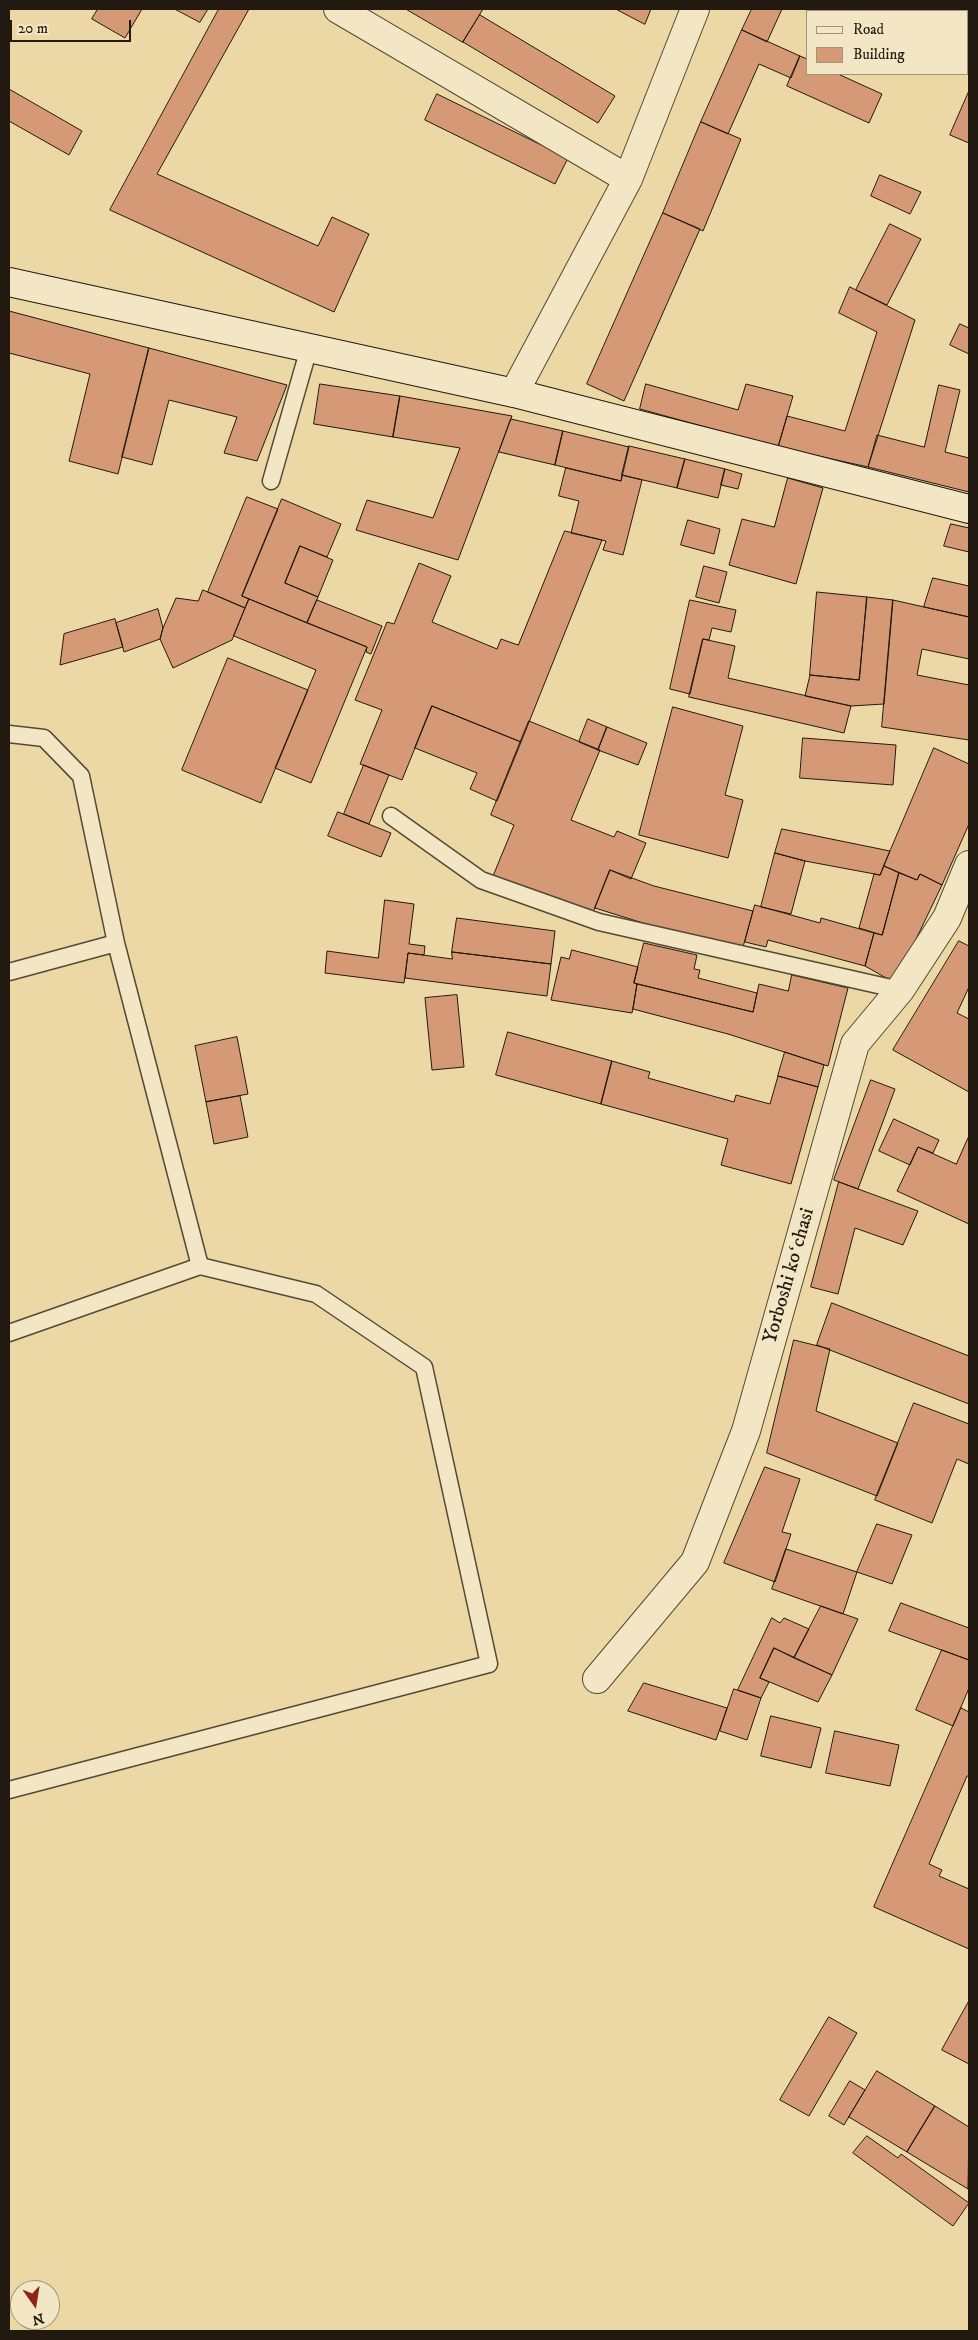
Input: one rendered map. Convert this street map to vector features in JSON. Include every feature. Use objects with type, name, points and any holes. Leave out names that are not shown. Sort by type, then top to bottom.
[{"type":"street","points":[[338,9],[628,179]]},
{"type":"street","points":[[514,393],[628,179],[695,9]]},
{"type":"street","points":[[9,282],[514,393],[969,510]]},
{"type":"street","name":"Yorboshi koʻchasi","points":[[597,1679],[695,1562],[746,1430],[855,1044],[900,990],[947,918],[969,865]]},
{"type":"lane","points":[[271,481],[309,348]]},
{"type":"lane","points":[[9,734],[44,738],[81,776],[116,943],[200,1266]]},
{"type":"lane","points":[[391,816],[481,880],[599,922],[900,990]]},
{"type":"lane","points":[[9,972],[116,943]]},
{"type":"lane","points":[[9,1333],[200,1266],[316,1294],[424,1367],[489,1664],[9,1790]]},
{"type":"building","points":[[98,9],[142,9],[125,38],[92,19]]},
{"type":"building","points":[[175,9],[208,9],[200,22]]},
{"type":"building","points":[[219,9],[249,9],[157,174],[318,246],[332,217],[369,234],[334,312],[110,210]]},
{"type":"building","points":[[406,9],[483,9],[463,42]]},
{"type":"building","points":[[616,9],[651,9],[645,24]]},
{"type":"building","points":[[752,9],[782,9],[767,42],[742,30]]},
{"type":"building","points":[[844,9],[901,10],[847,10]]},
{"type":"building","points":[[957,9],[960,10],[926,10]]},
{"type":"building","points":[[968,14],[969,14],[968,45]]},
{"type":"building","points":[[480,15],[615,96],[598,123],[463,42]]},
{"type":"building","points":[[742,30],[800,56],[791,78],[759,64],[728,134],[701,122]]},
{"type":"building","points":[[800,56],[806,59],[806,75],[840,75],[882,94],[869,123],[787,86]]},
{"type":"building","points":[[9,89],[82,131],[69,155],[9,121]]},
{"type":"building","points":[[969,91],[969,143],[950,135]]},
{"type":"building","points":[[437,94],[568,158],[555,184],[425,120]]},
{"type":"building","points":[[701,122],[741,139],[703,231],[663,213]]},
{"type":"building","points":[[880,175],[921,192],[910,214],[871,196]]},
{"type":"building","points":[[663,213],[700,229],[624,401],[587,384]]},
{"type":"building","points":[[890,224],[921,239],[887,305],[856,290]]},
{"type":"building","points":[[850,287],[915,320],[868,467],[778,447],[787,416],[845,431],[877,332],[839,313]]},
{"type":"building","points":[[9,311],[149,348],[118,474],[69,461],[90,374],[9,353]]},
{"type":"building","points":[[960,324],[969,328],[969,354],[950,345]]},
{"type":"building","points":[[149,348],[287,385],[257,461],[224,453],[237,417],[169,400],[152,465],[122,457]]},
{"type":"building","points":[[320,384],[400,396],[393,437],[314,424]]},
{"type":"building","points":[[646,384],[738,410],[746,384],[793,396],[778,447],[640,409]]},
{"type":"building","points":[[939,385],[960,390],[945,452],[969,458],[969,492],[868,467],[877,435],[924,447]]},
{"type":"building","points":[[400,396],[512,416],[458,560],[356,530],[367,500],[433,518],[460,448],[393,437]]},
{"type":"building","points":[[511,419],[563,431],[555,465],[499,452]]},
{"type":"building","points":[[563,431],[629,447],[621,481],[555,465]]},
{"type":"building","points":[[629,446],[685,459],[677,488],[622,475]]},
{"type":"building","points":[[685,459],[725,469],[718,498],[677,488]]},
{"type":"building","points":[[566,468],[621,481],[622,475],[642,480],[623,555],[603,550],[606,541],[571,533],[579,501],[559,496]]},
{"type":"building","points":[[725,469],[742,474],[738,489],[721,485]]},
{"type":"building","points":[[788,478],[823,488],[796,584],[729,565],[742,519],[774,527]]},
{"type":"building","points":[[247,497],[278,509],[242,596],[249,599],[245,608],[208,592]]},
{"type":"building","points":[[282,499],[341,524],[327,557],[300,546],[285,583],[318,597],[307,623],[242,596]]},
{"type":"building","points":[[688,520],[720,529],[714,554],[681,545]]},
{"type":"building","points":[[951,524],[969,528],[969,552],[944,546]]},
{"type":"building","points":[[565,531],[602,540],[521,742],[432,706],[402,780],[360,764],[382,710],[355,700],[387,622],[394,624],[419,563],[451,576],[432,622],[497,649],[501,639],[518,645]]},
{"type":"building","points":[[300,546],[333,560],[318,597],[285,583]]},
{"type":"building","points":[[704,566],[727,572],[719,603],[696,597]]},
{"type":"building","points":[[933,578],[969,586],[969,617],[924,607]]},
{"type":"building","points":[[203,590],[245,608],[232,640],[173,668],[160,639],[163,628],[176,598],[198,601]]},
{"type":"building","points":[[817,592],[867,597],[859,680],[810,675]]},
{"type":"building","points":[[867,597],[893,600],[884,704],[851,706],[805,696],[810,675],[859,680]]},
{"type":"building","points":[[249,599],[367,647],[311,783],[275,768],[316,670],[234,636]]},
{"type":"building","points":[[317,600],[382,626],[371,654],[366,652],[367,647],[307,623]]},
{"type":"building","points":[[690,600],[736,610],[731,632],[712,628],[709,640],[703,639],[690,694],[670,689]]},
{"type":"building","points":[[893,600],[969,617],[969,659],[922,649],[917,675],[969,685],[969,740],[882,727]]},
{"type":"building","points":[[158,609],[163,628],[160,639],[124,652],[116,623]]},
{"type":"building","points":[[115,619],[123,647],[60,665],[64,634]]},
{"type":"building","points":[[703,639],[735,646],[728,678],[851,706],[844,733],[689,697]]},
{"type":"building","points":[[228,658],[308,690],[261,803],[182,770]]},
{"type":"building","points":[[432,706],[521,742],[497,801],[470,789],[477,773],[415,748]]},
{"type":"building","points":[[673,707],[743,726],[725,795],[743,800],[728,858],[639,835]]},
{"type":"building","points":[[588,719],[607,727],[598,750],[579,742]]},
{"type":"building","points":[[529,721],[600,750],[571,820],[614,837],[617,831],[646,843],[631,879],[610,870],[592,915],[493,876],[514,825],[491,815]]},
{"type":"building","points":[[607,727],[647,743],[638,765],[598,750]]},
{"type":"building","points":[[803,738],[896,745],[893,785],[800,778]]},
{"type":"building","points":[[934,748],[969,764],[969,824],[942,885],[920,874],[917,880],[884,866]]},
{"type":"building","points":[[364,765],[389,775],[369,824],[344,814]]},
{"type":"building","points":[[338,812],[391,833],[381,857],[328,836]]},
{"type":"building","points":[[782,829],[890,851],[880,875],[805,861],[775,853]]},
{"type":"building","points":[[775,853],[805,861],[791,914],[761,907]]},
{"type":"building","points":[[884,866],[899,873],[882,935],[859,928],[874,874],[880,875]]},
{"type":"building","points":[[610,870],[654,886],[753,911],[743,947],[643,923],[595,908]]},
{"type":"building","points":[[899,873],[917,880],[920,874],[942,885],[895,983],[865,966],[874,933],[882,935]]},
{"type":"building","points":[[385,900],[414,904],[409,944],[425,946],[424,955],[408,953],[404,983],[325,973],[327,951],[378,958]]},
{"type":"building","points":[[755,905],[820,923],[821,918],[874,933],[865,966],[768,940],[766,947],[745,942]]},
{"type":"building","points":[[457,918],[555,931],[551,964],[452,952]]},
{"type":"building","points":[[959,941],[969,946],[969,987],[957,1013],[969,1019],[969,1092],[893,1050]]},
{"type":"building","points":[[644,943],[697,955],[694,969],[700,970],[698,978],[757,993],[753,1012],[634,983]]},
{"type":"building","points":[[572,950],[638,967],[634,983],[637,984],[632,1013],[551,1000],[561,957],[569,959]]},
{"type":"building","points":[[452,952],[551,964],[547,996],[405,978],[408,953],[452,959]]},
{"type":"building","points":[[792,975],[848,988],[828,1066],[728,1034],[633,1009],[637,984],[753,1012],[759,984],[788,991]]},
{"type":"building","points":[[457,995],[464,1067],[432,1070],[425,998]]},
{"type":"building","points":[[508,1032],[612,1061],[601,1104],[496,1075]]},
{"type":"building","points":[[237,1037],[248,1094],[206,1102],[195,1046]]},
{"type":"building","points":[[785,1052],[824,1065],[818,1087],[778,1076]]},
{"type":"building","points":[[612,1061],[650,1072],[648,1078],[734,1102],[736,1095],[770,1104],[778,1076],[818,1087],[791,1184],[721,1165],[728,1139],[601,1104]]},
{"type":"building","points":[[871,1080],[895,1089],[858,1189],[834,1180]]},
{"type":"building","points":[[240,1096],[248,1137],[214,1144],[206,1102]]},
{"type":"building","points":[[894,1119],[939,1140],[933,1153],[918,1147],[910,1165],[879,1151]]},
{"type":"building","points":[[969,1136],[969,1224],[897,1191],[918,1147],[956,1164]]},
{"type":"building","points":[[839,1182],[918,1211],[903,1245],[855,1228],[838,1294],[811,1287]]},
{"type":"building","points":[[832,1303],[969,1356],[969,1404],[817,1345]]},
{"type":"building","points":[[794,1340],[830,1349],[816,1411],[898,1443],[877,1496],[767,1453]]},
{"type":"building","points":[[914,1403],[969,1424],[969,1464],[957,1459],[932,1523],[875,1500]]},
{"type":"building","points":[[765,1467],[800,1479],[782,1532],[791,1534],[775,1582],[724,1563]]},
{"type":"building","points":[[877,1524],[912,1535],[892,1584],[857,1572]]},
{"type":"building","points":[[786,1549],[857,1572],[843,1614],[772,1589]]},
{"type":"building","points":[[901,1603],[969,1628],[969,1660],[889,1631]]},
{"type":"building","points":[[821,1606],[858,1619],[832,1675],[794,1658]]},
{"type":"building","points":[[772,1618],[780,1623],[784,1618],[809,1629],[794,1658],[774,1648],[760,1678],[769,1682],[761,1698],[738,1690]]},
{"type":"building","points":[[774,1648],[832,1675],[818,1702],[760,1678]]},
{"type":"building","points":[[942,1650],[969,1660],[969,1688],[953,1726],[916,1710]]},
{"type":"building","points":[[644,1683],[727,1708],[716,1740],[628,1711]]},
{"type":"building","points":[[734,1689],[761,1698],[747,1740],[720,1731]]},
{"type":"building","points":[[961,1708],[969,1712],[969,1776],[967,1776],[929,1864],[942,1870],[939,1876],[969,1889],[969,1949],[874,1907]]},
{"type":"building","points":[[771,1716],[821,1728],[811,1768],[761,1756]]},
{"type":"building","points":[[835,1731],[899,1745],[890,1786],[826,1773]]},
{"type":"building","points":[[969,2001],[969,2064],[942,2050]]},
{"type":"building","points":[[829,2017],[857,2033],[809,2116],[780,2100]]},
{"type":"building","points":[[877,2071],[935,2106],[907,2152],[849,2117]]},
{"type":"building","points":[[850,2081],[865,2090],[844,2125],[829,2116]]},
{"type":"building","points":[[935,2106],[969,2127],[968,2189],[907,2152]]},
{"type":"building","points":[[867,2136],[898,2158],[901,2154],[969,2203],[953,2226],[853,2153]]}]
